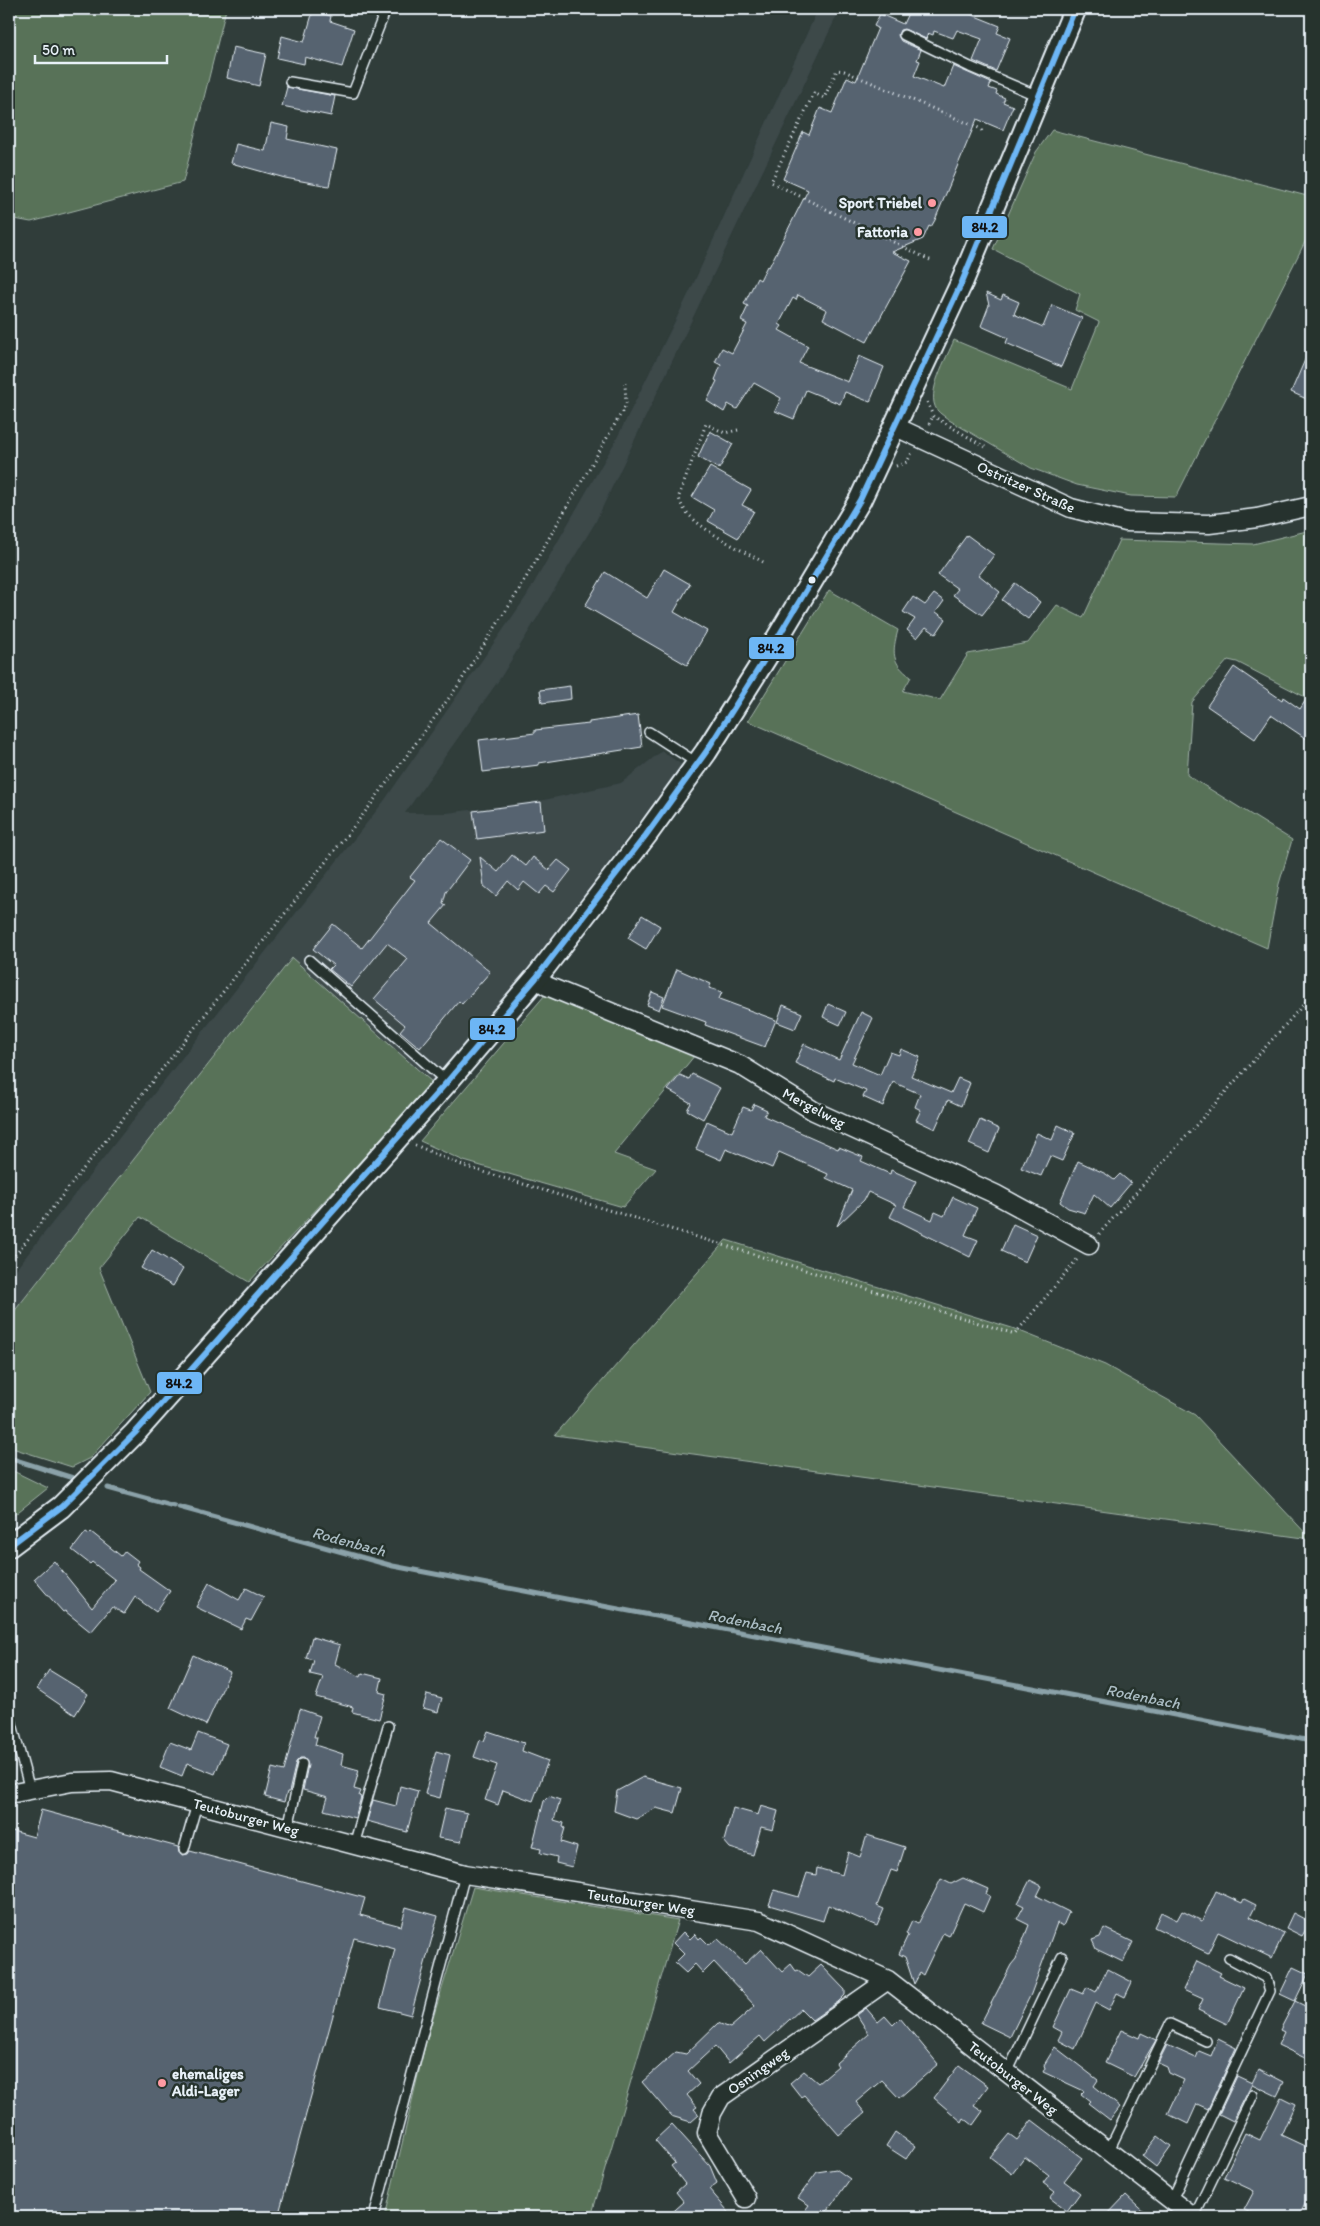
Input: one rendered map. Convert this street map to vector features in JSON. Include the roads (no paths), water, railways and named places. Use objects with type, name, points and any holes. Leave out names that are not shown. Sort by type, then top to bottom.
[{"type":"street","points":[[9,1546],[61,1507],[135,1433],[447,1082],[536,978],[646,836],[697,763],[771,649],[860,500],[896,427],[962,282],[1075,9]]},
{"type":"street","name":"Ostritzer Straße","points":[[896,427],[1071,508],[1126,522],[1209,524],[1258,518],[1311,506]]},
{"type":"street","name":"Mergelweg","points":[[536,978],[547,986],[740,1065],[814,1111],[995,1194],[1089,1245]]},
{"type":"street","name":"Teutoburger Weg","points":[[9,1794],[72,1782],[111,1781],[465,1874],[759,1921],[888,1980],[1194,2217]]},
{"type":"street","name":"Osningweg","points":[[746,2198],[707,2133],[712,2113],[721,2097],[888,1980]]},
{"type":"lane","points":[[290,82],[353,93],[386,9]]},
{"type":"lane","points":[[904,34],[970,67],[1038,96]]},
{"type":"lane","points":[[649,732],[697,763]]},
{"type":"lane","points":[[309,960],[447,1082]]},
{"type":"lane","points":[[9,1713],[30,1790]]},
{"type":"lane","points":[[354,1845],[388,1726]]},
{"type":"lane","points":[[288,1828],[302,1764]]},
{"type":"lane","points":[[184,1849],[197,1804]]},
{"type":"lane","points":[[374,2217],[465,1874]]},
{"type":"lane","points":[[1007,2073],[1062,1957]]},
{"type":"lane","points":[[1170,2199],[1176,2191],[1270,1992],[1266,1978],[1229,1958]]},
{"type":"lane","points":[[1107,2150],[1112,2144],[1170,2024],[1206,2041]]},
{"type":"lane","points":[[1194,2217],[1253,2095]]},
{"type":"waterway","name":"Rodenbach","points":[[9,1458],[73,1478]]},
{"type":"waterway","name":"Rodenbach","points":[[108,1488],[174,1506]]},
{"type":"waterway","name":"Rodenbach","points":[[179,1507],[393,1566],[1311,1741]]},
{"type":"place","name":"Sport Triebel","points":[[932,203]]},
{"type":"place","name":"Fattoria","points":[[918,232]]},
{"type":"place","name":"ehemaliges Aldi-Lager","points":[[162,2083]]}]
